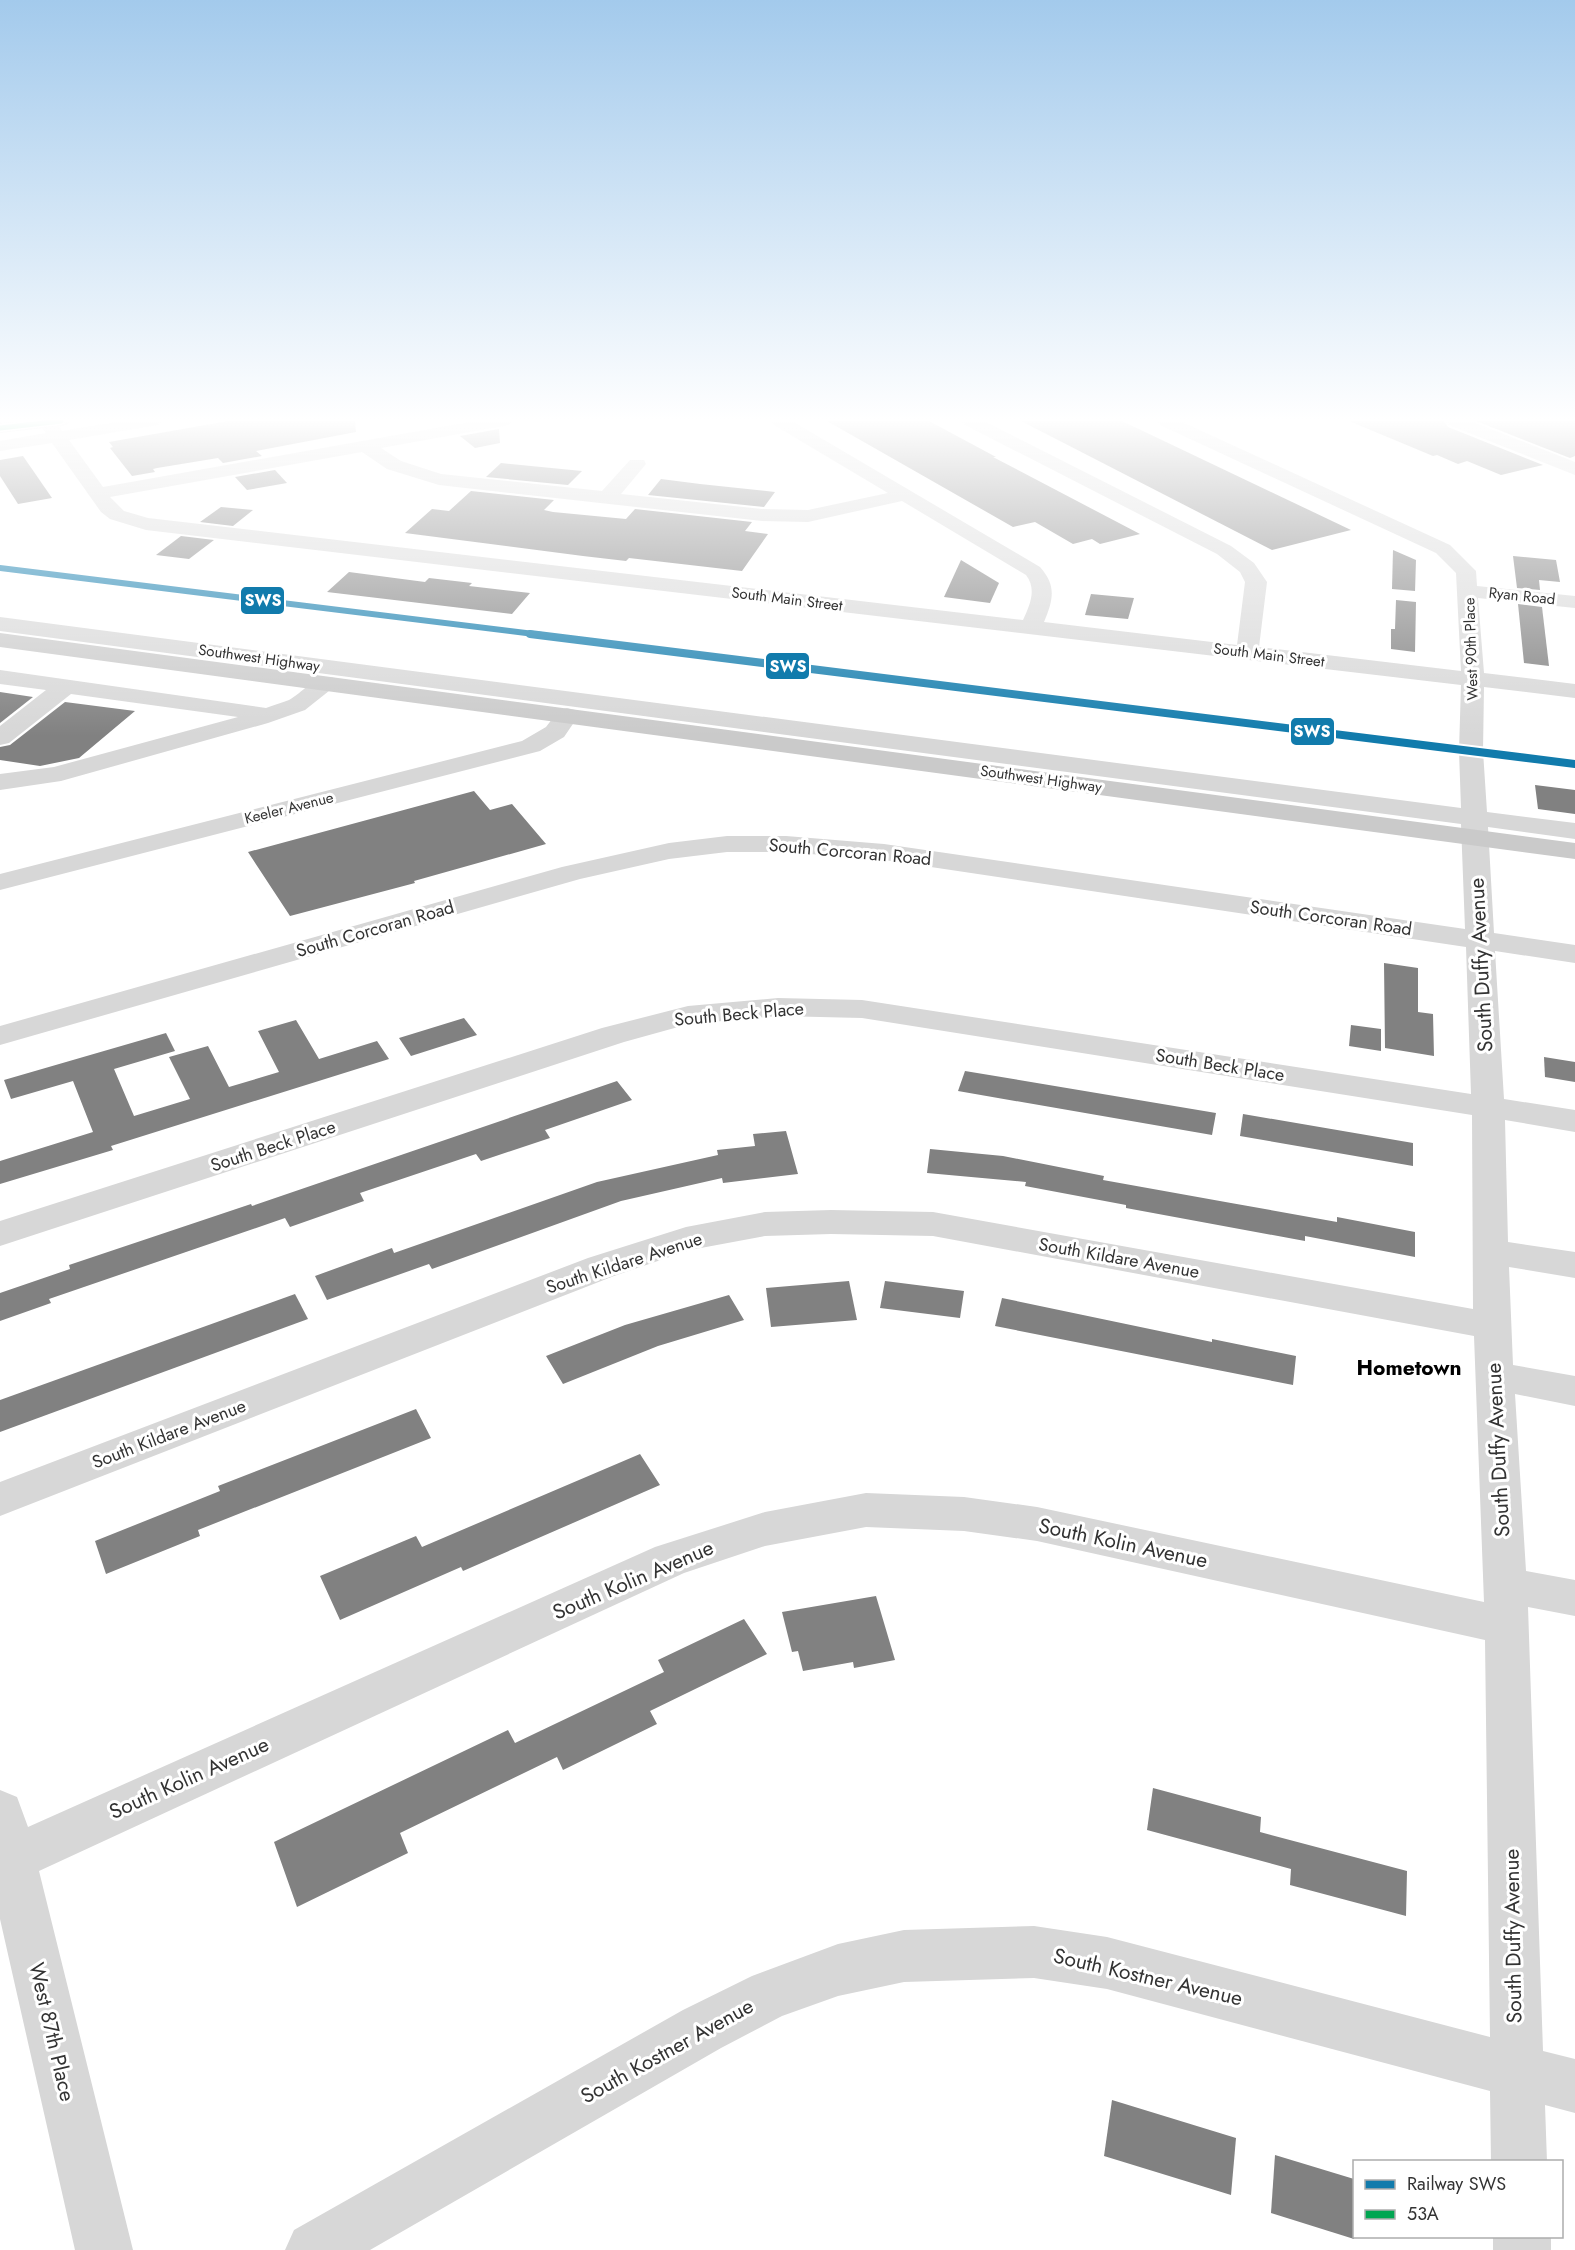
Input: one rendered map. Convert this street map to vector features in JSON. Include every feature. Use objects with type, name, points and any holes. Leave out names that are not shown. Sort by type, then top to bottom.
[{"type":"main road","name":"Southwest Highway","points":[[0,640],[327,683],[513,699],[567,715],[1475,828],[1575,851]]},
{"type":"street","name":"South Main Street","points":[[163,526],[1575,691]]},
{"type":"street","points":[[956,526],[1039,576],[1045,591],[1031,628]]},
{"type":"street","points":[[1177,526],[1224,550],[1253,573],[1256,582],[1247,653]]},
{"type":"street","name":"West 90th Place","points":[[1393,526],[1443,549],[1466,571],[1473,680],[1472,740]]},
{"type":"street","name":"Ryan Road","points":[[1469,591],[1575,602]]},
{"type":"street","name":"Southwest Highway","points":[[0,624],[513,699],[1475,828],[1575,831]]},
{"type":"street","points":[[0,677],[271,714]]},
{"type":"street","points":[[0,782],[27,781],[73,771],[96,762],[271,714],[297,705],[327,683]]},
{"type":"street","points":[[0,738],[66,686]]},
{"type":"street","name":"Keeler Avenue","points":[[0,882],[531,746],[555,732],[567,715]]},
{"type":"street","name":"South Duffy Avenue","points":[[1472,740],[1488,1107],[1492,1326],[1506,1605],[1519,2160]]},
{"type":"street","name":"South Corcoran Road","points":[[0,1036],[572,873],[653,854],[726,844],[801,844],[884,852],[1575,954]]},
{"type":"street","name":"South Beck Place","points":[[0,1234],[614,1035],[688,1015],[778,1007],[862,1009],[1575,1121]]},
{"type":"street","name":"South Kildare Avenue","points":[[0,1499],[601,1267],[686,1239],[765,1224],[831,1222],[933,1224],[1492,1326]]},
{"type":"street","points":[[1490,1252],[1575,1265]]},
{"type":"street","points":[[1494,1376],[1575,1391]]},
{"type":"street","name":"South Kolin Avenue","points":[[5,1836],[670,1560],[765,1529],[866,1510],[964,1514],[1037,1524],[1506,1605],[1575,1598]]},
{"type":"street","name":"West 87th Place","points":[[5,1836],[104,2250]]},
{"type":"street","name":"South Kostner Avenue","points":[[314,2250],[702,2029],[770,1994],[838,1970],[904,1956],[1034,1952],[1107,1963],[1575,2086]]},
{"type":"building","points":[[413,526],[749,526],[745,531],[768,534],[742,571],[629,558],[626,561],[405,533]]},
{"type":"building","points":[[1042,526],[1125,526],[1140,534],[1100,544],[1092,539],[1073,544]]},
{"type":"building","points":[[1225,526],[1343,526],[1351,530],[1272,550]]},
{"type":"building","points":[[181,536],[214,540],[189,559],[156,555]]},
{"type":"building","points":[[1393,550],[1416,560],[1415,591],[1392,589]]},
{"type":"building","points":[[1513,556],[1556,560],[1560,582],[1539,580],[1540,590],[1517,588]]},
{"type":"building","points":[[961,560],[999,583],[990,603],[944,597]]},
{"type":"building","points":[[349,572],[425,582],[429,578],[472,583],[469,586],[530,593],[512,614],[327,592]]},
{"type":"building","points":[[1091,594],[1134,598],[1128,619],[1085,615]]},
{"type":"building","points":[[1396,600],[1416,602],[1415,652],[1391,649],[1391,629],[1395,629]]},
{"type":"building","points":[[1518,604],[1542,607],[1549,666],[1524,663]]},
{"type":"building","points":[[0,692],[33,697],[0,723]]},
{"type":"building","points":[[65,702],[135,711],[79,758],[40,766],[0,760],[0,747],[10,745]]},
{"type":"building","points":[[1535,785],[1575,790],[1575,814],[1538,809]]},
{"type":"building","points":[[474,791],[490,810],[512,804],[546,844],[414,881],[415,883],[290,916],[248,852]]},
{"type":"building","points":[[1384,963],[1418,968],[1418,1012],[1433,1014],[1434,1056],[1385,1048]]},
{"type":"building","points":[[464,1018],[477,1035],[411,1056],[399,1038]]},
{"type":"building","points":[[296,1020],[319,1059],[377,1041],[389,1059],[111,1146],[113,1150],[0,1184],[0,1161],[93,1132],[73,1081],[11,1099],[4,1080],[166,1033],[175,1051],[114,1069],[134,1116],[190,1099],[169,1057],[208,1046],[229,1087],[279,1072],[258,1031]]},
{"type":"building","points":[[1351,1025],[1381,1029],[1381,1051],[1349,1046]]},
{"type":"building","points":[[1544,1057],[1575,1062],[1575,1082],[1545,1077]]},
{"type":"building","points":[[965,1071],[1216,1113],[1212,1135],[958,1091]]},
{"type":"building","points":[[617,1081],[632,1100],[545,1130],[550,1138],[481,1161],[476,1154],[360,1193],[364,1201],[290,1227],[285,1218],[49,1299],[51,1303],[0,1321],[0,1293],[70,1269],[69,1265],[251,1204],[252,1206]]},
{"type":"building","points":[[1243,1114],[1413,1143],[1413,1166],[1240,1136]]},
{"type":"building","points":[[786,1131],[798,1174],[723,1183],[722,1178],[621,1201],[432,1269],[429,1264],[327,1300],[315,1276],[392,1248],[394,1253],[597,1182],[718,1155],[717,1150],[755,1146],[753,1134]]},
{"type":"building","points":[[930,1149],[1003,1156],[1104,1176],[1103,1180],[1337,1222],[1337,1217],[1415,1232],[1415,1257],[1305,1236],[1305,1241],[1126,1208],[1126,1205],[1025,1186],[1026,1182],[927,1173]]},
{"type":"building","points":[[849,1281],[857,1320],[771,1327],[766,1288]]},
{"type":"building","points":[[885,1281],[964,1291],[960,1318],[880,1308]]},
{"type":"building","points":[[295,1294],[308,1319],[0,1432],[0,1400]]},
{"type":"building","points":[[729,1295],[744,1320],[658,1346],[563,1384],[546,1356],[625,1325]]},
{"type":"building","points":[[1002,1298],[1212,1342],[1212,1339],[1296,1356],[1293,1385],[995,1326]]},
{"type":"building","points":[[416,1409],[431,1438],[198,1530],[200,1536],[106,1574],[95,1541],[220,1491],[218,1486]]},
{"type":"building","points":[[640,1454],[660,1485],[463,1571],[461,1567],[340,1620],[320,1576],[416,1536],[422,1547]]},
{"type":"building","points":[[876,1596],[895,1660],[854,1668],[853,1662],[803,1671],[798,1651],[792,1652],[782,1612]]},
{"type":"building","points":[[744,1619],[767,1654],[650,1711],[657,1724],[563,1770],[557,1757],[400,1833],[408,1853],[297,1907],[274,1842],[508,1730],[515,1743],[664,1672],[658,1660]]},
{"type":"building","points":[[1153,1788],[1261,1817],[1260,1832],[1407,1871],[1406,1916],[1290,1885],[1291,1869],[1147,1830]]},
{"type":"building","points":[[1112,2100],[1236,2138],[1231,2195],[1104,2156]]},
{"type":"building","points":[[1275,2155],[1353,2179],[1354,2239],[1271,2213]]},
{"type":"rail line","name":"SWS","points":[[0,568],[1575,764]]},
{"type":"district","name":"Hometown","points":[[1409,1368]]}]
